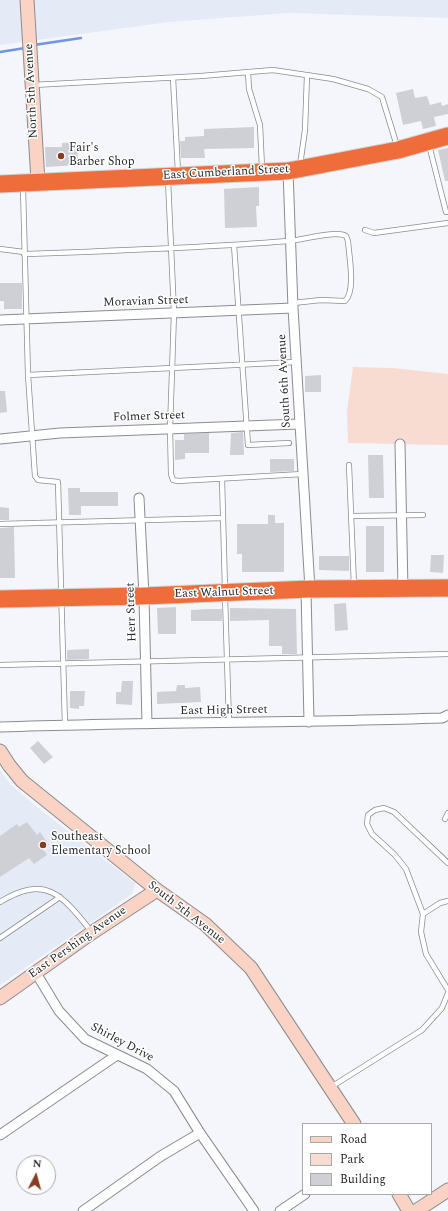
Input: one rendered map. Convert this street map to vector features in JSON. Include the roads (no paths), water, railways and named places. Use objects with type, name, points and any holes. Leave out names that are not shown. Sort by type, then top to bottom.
[{"type":"highway","name":"East Cumberland Street","points":[[0,184],[294,170],[398,150],[448,136]]},
{"type":"highway","points":[[0,190],[34,186],[38,181]]},
{"type":"highway","name":"East Walnut Street","points":[[0,599],[144,596],[308,590],[448,588]]},
{"type":"main road","name":"North 5th Avenue","points":[[27,0],[38,181]]},
{"type":"main road","name":"South 5th Avenue","points":[[0,751],[22,781],[157,890],[205,924],[251,968],[353,1123]]},
{"type":"main road","name":"East Pershing Avenue","points":[[0,998],[92,932],[157,890]]},
{"type":"main road","points":[[416,1211],[448,1190]]},
{"type":"main road","points":[[399,1195],[409,1211]]},
{"type":"street","name":"South 6th Avenue","points":[[294,170],[291,241],[308,590],[309,722]]},
{"type":"street","name":"Moravian Street","points":[[0,320],[239,311],[293,306]]},
{"type":"street","name":"Folmer Street","points":[[0,438],[299,424]]},
{"type":"street","points":[[400,444],[403,589]]},
{"type":"street","name":"Herr Street","points":[[139,498],[144,596],[147,724]]},
{"type":"street","name":"East High Street","points":[[0,727],[309,722],[442,718],[448,715]]},
{"type":"street","name":"Shirley Drive","points":[[36,973],[59,1011],[85,1039],[117,1056],[147,1069],[174,1091],[254,1211]]},
{"type":"street","points":[[0,1135],[117,1056]]},
{"type":"street","points":[[83,1211],[161,1156],[200,1132]]},
{"type":"street","points":[[280,1211],[304,1195]]},
{"type":"lane","points":[[32,85],[173,78],[273,70],[333,79],[368,89],[382,97],[398,150]]},
{"type":"lane","points":[[248,72],[249,89],[260,125],[262,172]]},
{"type":"lane","points":[[294,170],[305,130],[307,75]]},
{"type":"lane","points":[[173,78],[171,248],[174,313],[171,370],[171,474],[173,480],[178,481],[303,474]]},
{"type":"lane","points":[[428,142],[446,212],[448,212]]},
{"type":"lane","points":[[23,188],[26,320],[31,436],[36,476],[38,480],[58,482],[62,598],[62,663],[65,725]]},
{"type":"lane","points":[[365,230],[374,233],[448,223]]},
{"type":"lane","points":[[0,249],[24,253],[171,248],[291,241],[337,234],[346,236],[348,241],[351,286],[350,295],[345,301],[321,300],[293,306]]},
{"type":"lane","points":[[234,245],[241,365],[248,445],[289,443]]},
{"type":"lane","points":[[28,375],[171,370],[296,362]]},
{"type":"lane","points":[[350,464],[354,589]]},
{"type":"lane","points":[[222,479],[229,723]]},
{"type":"lane","points":[[352,516],[423,515]]},
{"type":"lane","points":[[0,524],[223,518]]},
{"type":"lane","points":[[0,665],[448,654]]},
{"type":"lane","points":[[448,863],[394,812],[384,808],[375,810],[368,816],[367,824],[372,834],[395,855],[406,869],[423,914],[422,932],[426,954],[448,990]]},
{"type":"lane","points":[[445,819],[448,813]]},
{"type":"lane","points":[[0,902],[18,892],[34,888],[51,892],[67,901],[92,932]]},
{"type":"lane","points":[[0,938],[60,897]]},
{"type":"lane","points":[[423,914],[440,903],[448,901]]},
{"type":"lane","points":[[331,1087],[422,1030],[442,1008],[448,993]]},
{"type":"waterway","points":[[34,45],[81,38]]},
{"type":"waterway","points":[[0,52],[25,48]]},
{"type":"place","name":"Fair's Barber Shop","points":[[61,156]]},
{"type":"place","name":"Southeast Elementary School","points":[[43,845]]}]
